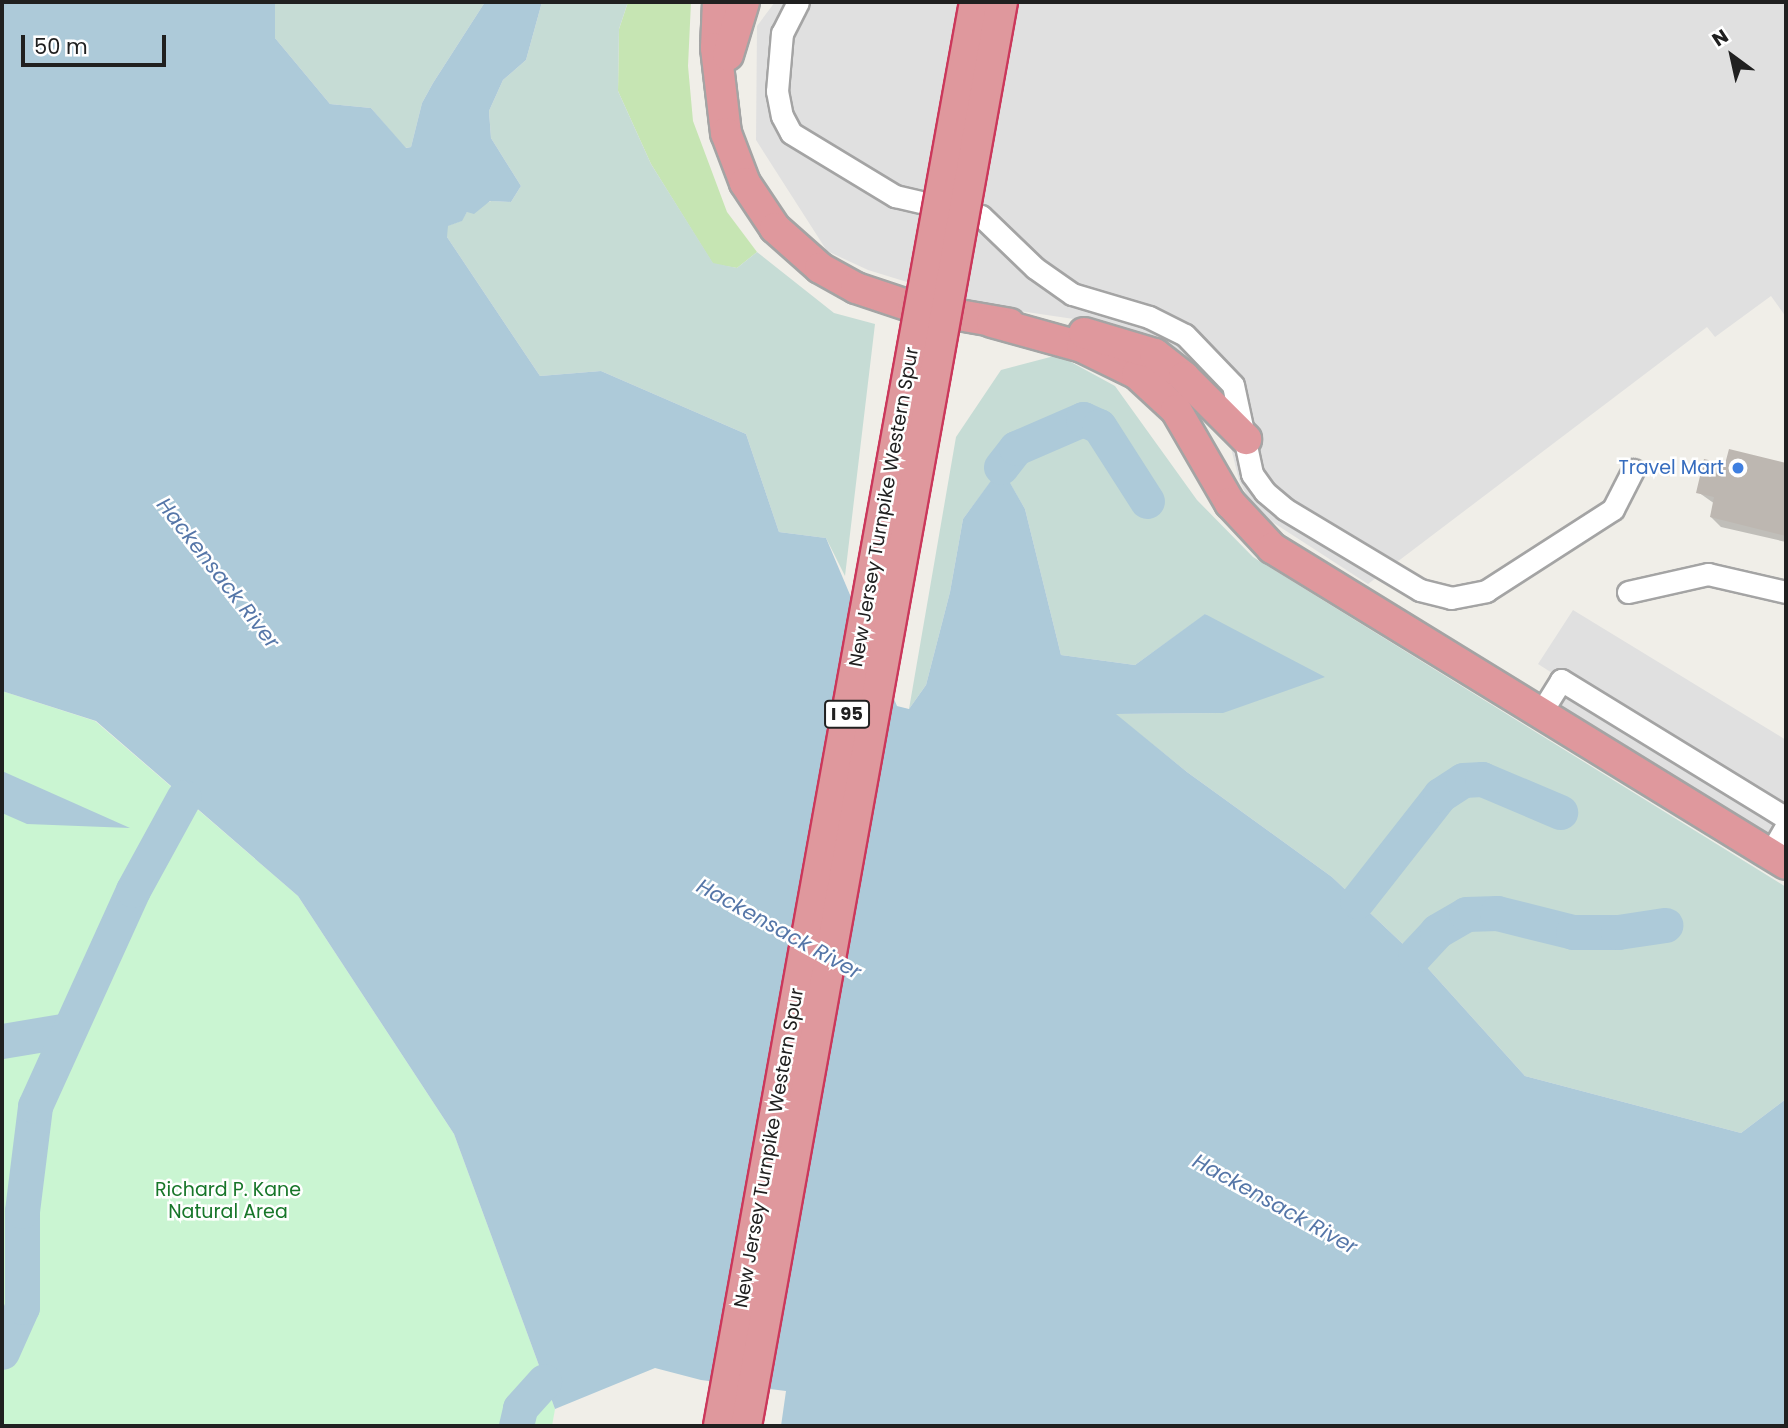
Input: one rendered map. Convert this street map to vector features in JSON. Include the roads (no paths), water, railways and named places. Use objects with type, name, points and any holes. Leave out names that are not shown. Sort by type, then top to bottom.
[{"type":"highway","points":[[719,2],[716,48],[726,133],[746,183],[775,228],[803,256],[839,280],[875,296],[992,322],[1082,347],[1137,374],[1176,410],[1230,503],[1272,548],[1778,859]]},
{"type":"highway","points":[[722,94],[732,38],[744,2]]},
{"type":"highway","name":"New Jersey Turnpike Western Spur","points":[[719,1426],[975,2]]},
{"type":"highway","name":"New Jersey Turnpike Western Spur","points":[[746,1426],[1002,2]]},
{"type":"highway","points":[[992,322],[1100,336],[1143,349],[1184,377],[1246,439]]},
{"type":"lane","points":[[798,2],[782,33],[777,92],[782,116],[791,133],[895,196],[981,216],[1035,268],[1072,294],[1149,317],[1185,335],[1233,386],[1252,474],[1285,509],[1420,590],[1451,598],[1486,591],[1607,514],[1624,494],[1633,470]]},
{"type":"lane","points":[[1628,592],[1708,574],[1786,592]]},
{"type":"lane","points":[[1540,714],[1561,680],[1786,818]]},
{"type":"lane","points":[[1778,859],[1786,826]]},
{"type":"water","name":"Hackensack River","points":[[2,2],[275,2],[275,38],[330,104],[371,108],[406,148],[411,147],[422,103],[485,2],[542,2],[526,60],[503,80],[489,111],[491,138],[521,186],[511,202],[490,201],[474,214],[467,212],[462,221],[448,226],[447,237],[540,376],[601,371],[746,434],[779,532],[826,538],[897,706],[909,709],[926,685],[950,592],[963,519],[1001,467],[1025,509],[1061,655],[1135,665],[1205,614],[1325,677],[1223,713],[1116,714],[1187,772],[1332,877],[1424,964],[1525,1076],[1741,1133],[1786,1099],[1786,1426],[781,1426],[786,1391],[701,1380],[655,1368],[555,1409],[454,1134],[298,896],[96,721],[2,691]]},
{"type":"water","points":[[2,771],[130,828],[27,824],[2,813]]},
{"type":"waterway","points":[[1001,467],[1016,448],[1083,419],[1099,426],[1147,501]]},
{"type":"waterway","points":[[1357,901],[1440,795],[1463,780],[1482,779],[1560,812]]},
{"type":"waterway","points":[[2,1352],[22,1307],[22,1211],[35,1106],[133,890],[184,797]]},
{"type":"waterway","points":[[1415,955],[1437,931],[1466,914],[1497,913],[1573,932],[1618,932],[1665,925]]},
{"type":"waterway","points":[[2,1041],[68,1030]]},
{"type":"waterway","points":[[516,1426],[520,1408],[544,1381]]},
{"type":"place","name":"Travel Mart","points":[[1738,468]]},
{"type":"park label","name":"Richard P. Kane Natural Area","points":[[228,1201]]}]
